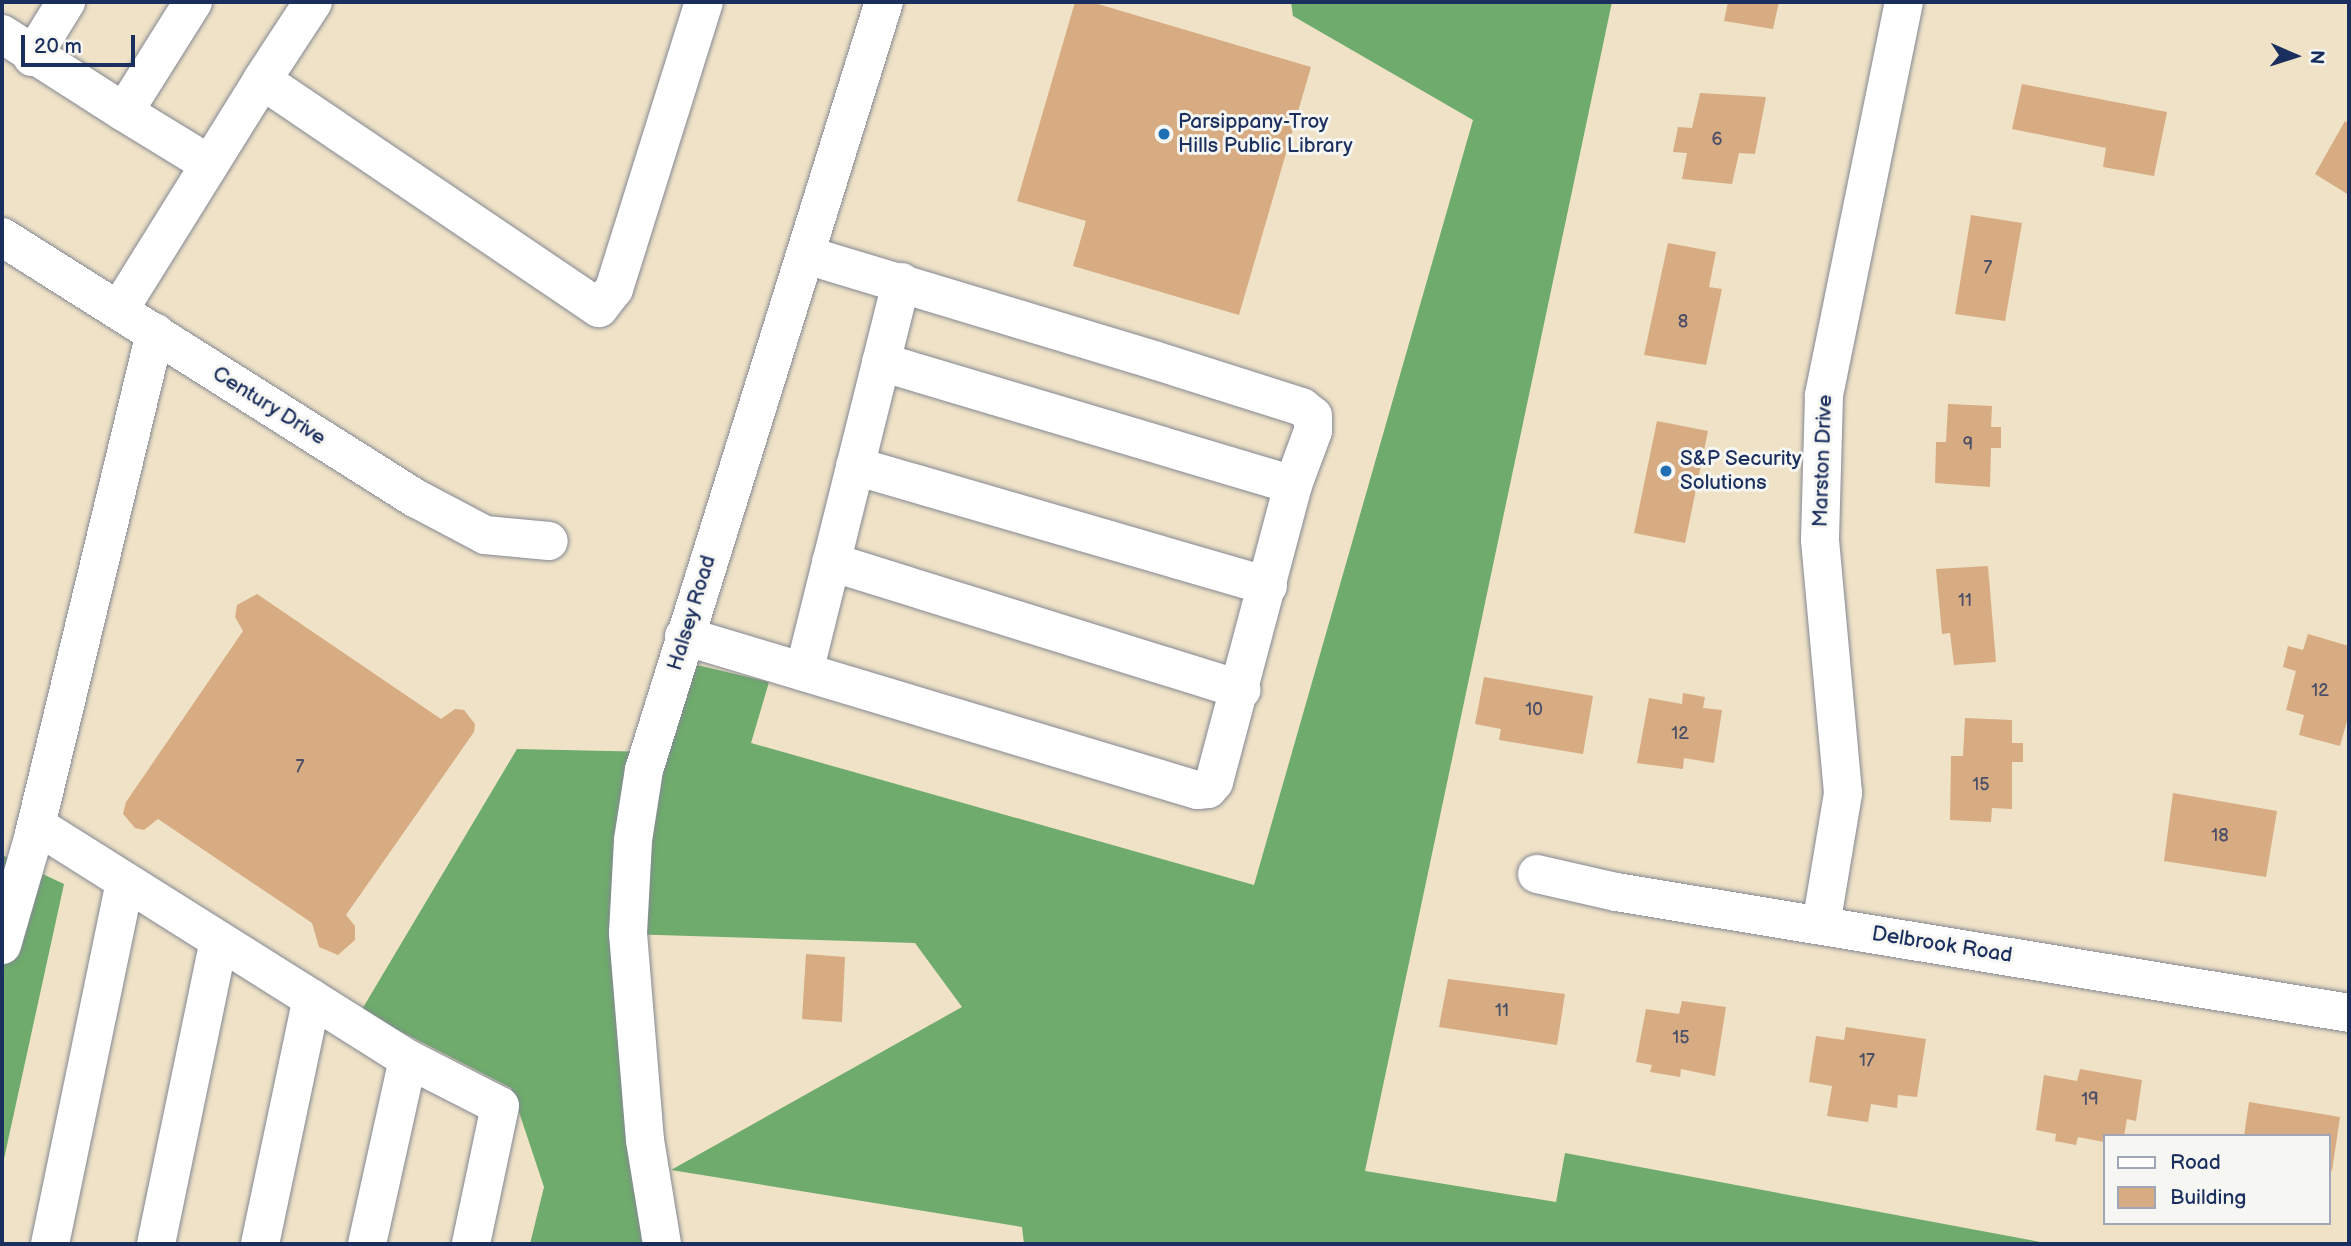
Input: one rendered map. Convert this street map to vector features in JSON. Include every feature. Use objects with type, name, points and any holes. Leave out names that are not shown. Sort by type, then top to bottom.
[{"type":"street","points":[[32,57],[66,2]]},
{"type":"street","points":[[124,112],[193,2]]},
{"type":"street","points":[[119,310],[313,2]]},
{"type":"street","points":[[262,80],[599,308],[614,289],[704,2]]},
{"type":"street","name":"Halsey Road","points":[[662,1244],[645,1140],[628,933],[633,840],[644,770],[884,2]]},
{"type":"street","name":"Marston Drive","points":[[1821,925],[1843,793],[1819,540],[1823,408],[1904,2]]},
{"type":"street","points":[[2,34],[32,57],[209,164]]},
{"type":"street","name":"Century Drive","points":[[2,237],[417,499],[485,535],[549,541]]},
{"type":"street","points":[[684,636],[1203,791],[1214,782],[1242,690],[1293,485],[1313,431],[1313,416],[1302,407],[806,255]]},
{"type":"street","points":[[804,671],[901,282]]},
{"type":"street","points":[[2,945],[36,825],[155,333]]},
{"type":"street","points":[[881,362],[1293,485]]},
{"type":"street","points":[[855,466],[1268,586]]},
{"type":"street","points":[[831,562],[1242,690]]},
{"type":"street","points":[[36,825],[408,1059],[500,1106],[471,1244]]},
{"type":"street","name":"Delbrook Road","points":[[1536,874],[1616,892],[2349,1013]]},
{"type":"street","points":[[50,1244],[125,882]]},
{"type":"street","points":[[156,1244],[219,940]]},
{"type":"street","points":[[260,1244],[312,998]]},
{"type":"street","points":[[368,1244],[408,1059]]},
{"type":"green space","points":[[1291,2],[1612,2],[1365,1171],[1556,1202],[1565,1153],[2051,1244],[1024,1244],[1022,1227],[671,1170],[962,1007],[915,943],[626,934],[666,1244],[530,1244],[544,1187],[511,1088],[361,1011],[517,749],[654,752],[680,661],[769,682],[751,743],[1254,885],[1473,120],[1293,16]]},
{"type":"green space","points":[[2,855],[64,884],[2,1168]]},
{"type":"building","name":"Parsippany-Troy Hills Public Library","points":[[1075,2],[1091,2],[1311,67],[1239,315],[1073,266],[1086,221],[1017,201]]},
{"type":"building","points":[[1728,2],[1779,2],[1773,29],[1724,21]]},
{"type":"building","points":[[2022,84],[2167,112],[2154,176],[2103,167],[2106,148],[2012,129]]},
{"type":"building","points":[[1700,93],[1766,97],[1755,154],[1739,153],[1732,184],[1682,179],[1687,153],[1673,152],[1678,127],[1692,128]]},
{"type":"building","points":[[2345,121],[2349,124],[2349,195],[2315,174]]},
{"type":"building","points":[[1971,215],[2022,223],[2005,321],[1955,314]]},
{"type":"building","points":[[1668,243],[1716,252],[1709,287],[1722,289],[1706,365],[1644,355]]},
{"type":"building","points":[[1948,404],[1992,406],[1991,427],[2001,427],[2001,448],[1991,448],[1990,487],[1935,483],[1936,442],[1946,442]]},
{"type":"building","points":[[1657,421],[1708,431],[1685,543],[1634,533]]},
{"type":"building","points":[[1988,566],[1996,662],[1954,665],[1950,633],[1942,634],[1936,569]]},
{"type":"building","points":[[257,594],[441,719],[455,709],[464,710],[475,724],[474,732],[346,915],[355,926],[355,940],[338,955],[319,947],[312,923],[158,819],[144,830],[135,828],[123,814],[126,802],[243,631],[235,617],[237,605]]},
{"type":"building","points":[[2308,634],[2349,646],[2349,714],[2340,746],[2299,735],[2304,715],[2286,710],[2296,671],[2283,667],[2288,646],[2303,650]]},
{"type":"building","points":[[1484,677],[1593,696],[1583,754],[1499,740],[1501,729],[1475,724]]},
{"type":"building","points":[[1683,693],[1705,697],[1703,708],[1722,710],[1714,763],[1684,758],[1683,769],[1637,763],[1649,698],[1682,704]]},
{"type":"building","points":[[1965,718],[2012,720],[2012,743],[2023,743],[2023,762],[2012,762],[2012,809],[1992,808],[1991,822],[1950,820],[1951,756],[1963,756]]},
{"type":"building","points":[[2173,793],[2277,811],[2266,877],[2164,861]]},
{"type":"building","points":[[806,954],[845,957],[842,1022],[802,1019]]},
{"type":"building","points":[[1448,979],[1565,994],[1557,1045],[1439,1027]]},
{"type":"building","points":[[1682,1001],[1726,1007],[1715,1076],[1681,1069],[1680,1077],[1650,1072],[1652,1065],[1636,1062],[1646,1009],[1679,1014]]},
{"type":"building","points":[[1846,1027],[1926,1039],[1917,1097],[1898,1095],[1897,1108],[1871,1104],[1868,1122],[1827,1116],[1832,1086],[1809,1082],[1816,1036],[1844,1040]]},
{"type":"building","points":[[2080,1069],[2142,1080],[2136,1121],[2127,1119],[2124,1134],[2102,1134],[2102,1142],[2078,1137],[2076,1145],[2055,1141],[2056,1134],[2036,1130],[2044,1075],[2077,1081]]},
{"type":"building","points":[[2249,1102],[2340,1117],[2332,1171],[2330,1134],[2244,1134]]},
{"type":"place","name":"Parsippany-Troy Hills Public Library","points":[[1164,134]]},
{"type":"place","name":"S&P Security Solutions","points":[[1666,471]]}]
